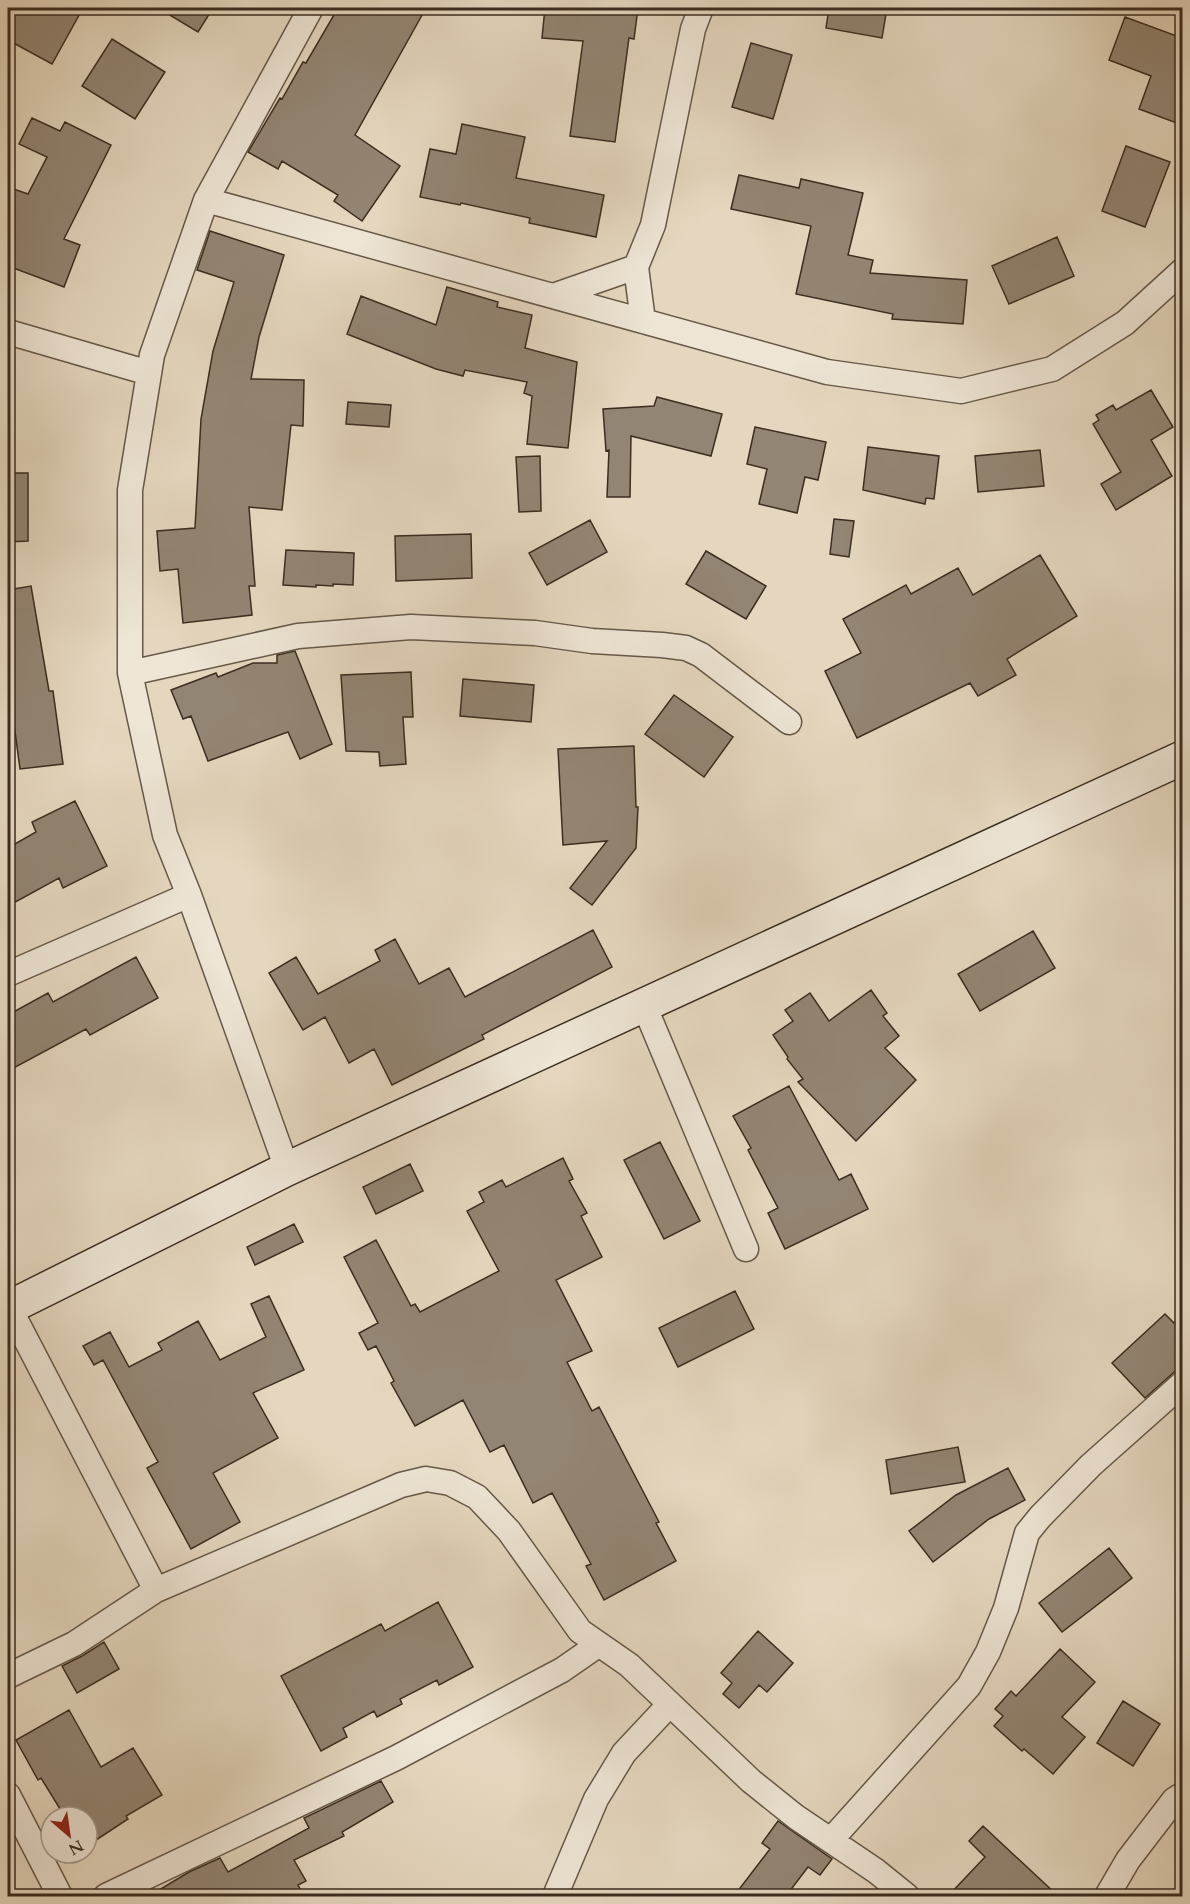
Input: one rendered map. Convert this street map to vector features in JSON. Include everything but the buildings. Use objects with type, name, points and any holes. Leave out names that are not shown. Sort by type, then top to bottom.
[{"type":"main road","points":[[8,1307],[287,1169],[1182,758]]},
{"type":"street","points":[[287,1169],[189,895],[165,835],[130,672],[130,490],[152,355],[206,200],[311,8]]},
{"type":"street","points":[[642,321],[636,267],[653,225],[693,29],[701,8]]},
{"type":"street","points":[[206,200],[827,372],[961,391],[1052,369],[1125,323],[1182,271]]},
{"type":"street","points":[[553,296],[636,267]]},
{"type":"street","points":[[8,332],[149,373]]},
{"type":"street","points":[[130,672],[298,636],[411,627],[535,633],[592,641],[686,648],[701,655],[789,722]]},
{"type":"street","points":[[8,974],[189,895]]},
{"type":"street","points":[[644,1005],[746,1249]]},
{"type":"street","points":[[8,1307],[156,1590]]},
{"type":"street","points":[[831,1840],[969,1686],[1006,1608],[1028,1533],[1040,1517],[1091,1466],[1182,1384]]},
{"type":"street","points":[[8,1676],[74,1644],[156,1590],[401,1485],[426,1479],[450,1483],[477,1497],[509,1531],[580,1631],[629,1665],[751,1781],[907,1896]]},
{"type":"street","points":[[106,1896],[396,1758],[562,1670],[598,1645]]},
{"type":"street","points":[[555,1896],[596,1799],[618,1762],[669,1705]]},
{"type":"street","points":[[8,1795],[60,1896]]},
{"type":"street","points":[[1107,1896],[1128,1860],[1174,1800],[1182,1796]]}]
